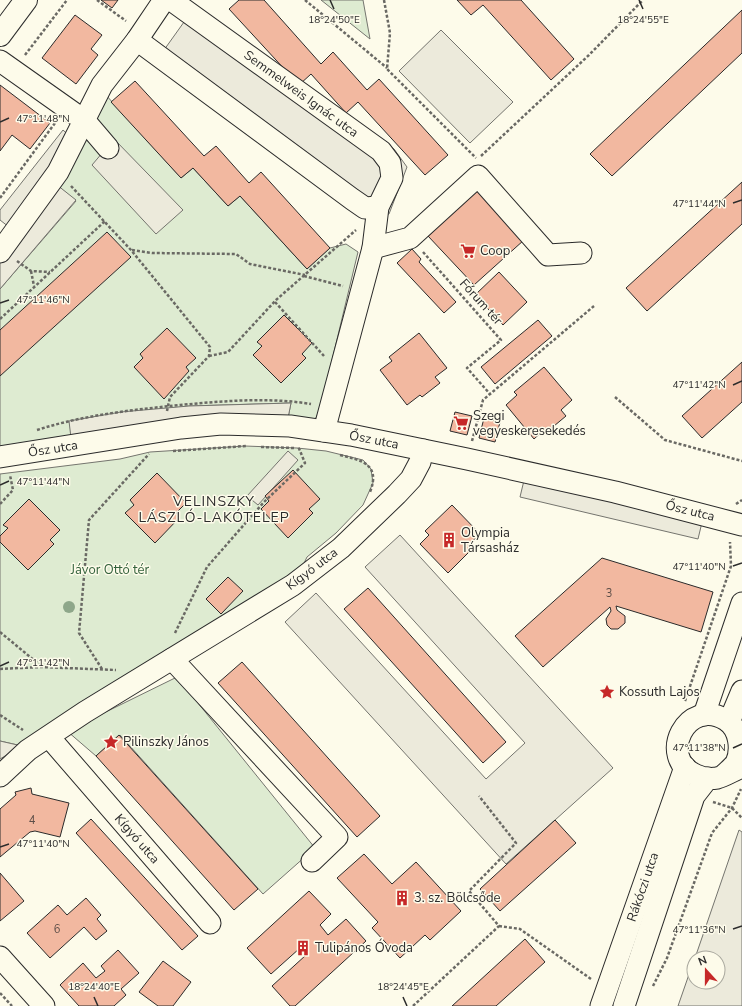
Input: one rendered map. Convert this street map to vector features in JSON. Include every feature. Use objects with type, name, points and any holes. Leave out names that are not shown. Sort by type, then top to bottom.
[{"type":"main road","points":[[0,35],[26,0]]},
{"type":"street","points":[[0,252],[58,172],[102,85],[164,0]]},
{"type":"street","name":"Semmelweis Ignác utca","points":[[171,0],[384,154],[390,164],[392,178],[378,207],[373,248],[324,431]]},
{"type":"street","points":[[139,36],[352,199],[365,208],[378,207]]},
{"type":"street","points":[[0,61],[85,121],[108,148]]},
{"type":"street","points":[[373,248],[410,238],[478,176],[548,255],[581,253]]},
{"type":"street","name":"Ősz utca","points":[[5,468],[167,430],[221,424],[301,428],[324,431],[467,459],[615,492],[736,523]]},
{"type":"street","name":"Kígyó utca","points":[[0,776],[28,750],[85,712],[293,585],[341,548],[411,479],[420,462],[423,450]]},
{"type":"street","points":[[704,715],[742,602]]},
{"type":"street","points":[[174,658],[337,837],[312,861]]},
{"type":"street","name":"Rákóczi utca","points":[[624,1006],[694,796],[736,763],[741,749],[737,733],[742,690]]},
{"type":"street","points":[[725,773],[691,773],[679,758],[677,746],[679,736],[685,726],[694,719],[704,715],[718,716],[737,733]]},
{"type":"street","name":"Kígyó utca","points":[[46,739],[210,923]]},
{"type":"street","name":"Rákóczi utca","points":[[604,998],[685,767]]},
{"type":"street","points":[[0,957],[44,1006]]},
{"type":"street","points":[[0,963],[38,1006]]},
{"type":"path","points":[[21,59],[68,0]]},
{"type":"path","points":[[97,0],[139,36]]},
{"type":"path","points":[[305,0],[387,69],[478,159]]},
{"type":"path","points":[[384,0],[390,33],[387,69]]},
{"type":"path","points":[[473,163],[589,55],[643,0]]},
{"type":"path","points":[[0,198],[55,123],[49,119]]},
{"type":"path","points":[[70,184],[131,250],[210,347],[210,356]]},
{"type":"path","points":[[0,319],[105,221]]},
{"type":"path","points":[[167,430],[170,397],[210,356],[228,352],[274,302],[358,229]]},
{"type":"path","name":"Fórum tér","points":[[410,238],[501,340],[467,368],[490,394]]},
{"type":"path","points":[[131,250],[152,253],[236,254],[250,264],[304,275],[343,286]]},
{"type":"path","points":[[34,287],[30,271],[50,272]]},
{"type":"path","points":[[274,302],[326,358]]},
{"type":"path","points":[[467,459],[483,400],[594,306]]},
{"type":"path","points":[[615,397],[665,440],[742,461]]},
{"type":"path","points":[[32,431],[66,421],[97,415],[168,407],[264,400],[292,401],[313,404],[315,398]]},
{"type":"path","points":[[174,658],[168,649],[208,567],[264,502],[305,463],[297,448],[301,428]]},
{"type":"path","points":[[166,451],[252,446]]},
{"type":"path","points":[[260,447],[304,449]]},
{"type":"path","points":[[102,669],[79,633],[89,520],[150,452],[143,454]]},
{"type":"path","points":[[333,453],[363,460],[371,469],[374,483],[368,497]]},
{"type":"path","points":[[5,468],[17,472]]},
{"type":"path","points":[[0,504],[13,490],[5,468]]},
{"type":"path","points":[[683,706],[731,566],[736,523],[736,504],[742,500]]},
{"type":"path","points":[[0,632],[41,667]]},
{"type":"path","points":[[0,670],[41,667],[117,670]]},
{"type":"path","points":[[0,715],[46,739]]},
{"type":"path","points":[[650,992],[667,958],[712,833],[732,808],[742,787]]},
{"type":"path","points":[[479,796],[516,844],[469,890],[499,926],[520,929],[604,998]]},
{"type":"path","points":[[732,808],[742,818]]},
{"type":"path","points":[[413,1006],[499,926]]},
{"type":"path","points":[[0,993],[12,1006]]},
{"type":"green space","points":[[321,0],[363,0],[370,39]]},
{"type":"green space","points":[[105,94],[181,178],[193,168],[228,206],[240,196],[307,269],[330,248],[346,244],[358,252],[321,406],[316,418],[310,422],[288,418],[291,403],[189,406],[70,421],[71,438],[0,457],[0,289],[76,201],[58,186]]},
{"type":"green space","name":"Jávor Ottó tér","points":[[245,446],[297,448],[326,451],[363,460],[371,469],[373,483],[363,505],[336,533],[307,557],[294,584],[22,746],[0,741],[0,474],[120,459],[150,452]]},
{"type":"green space","points":[[177,677],[315,848],[263,894],[120,735],[96,756],[67,731]]},
{"type":"shaded area","points":[[194,8],[394,149],[407,167],[389,214],[368,219],[154,64]]},
{"type":"shaded area","points":[[441,30],[513,102],[470,143],[399,71]]},
{"type":"shaded area","points":[[63,130],[75,141],[52,181],[76,200],[0,289],[0,249],[14,231],[0,220],[0,210]]},
{"type":"shaded area","points":[[114,139],[183,210],[156,234],[92,165]]},
{"type":"shaded area","points":[[291,403],[288,418],[71,438],[69,421],[121,412],[189,406]]},
{"type":"shaded area","points":[[288,451],[298,460],[258,505],[247,496]]},
{"type":"shaded area","points":[[526,472],[704,514],[698,539],[520,497]]},
{"type":"shaded area","points":[[400,535],[613,768],[506,864],[285,622],[316,593],[486,779],[525,743],[365,567]]},
{"type":"shaded area","points":[[0,741],[22,746],[0,759]]},
{"type":"shaded area","points":[[739,830],[742,832],[742,1006],[678,1006],[686,983],[686,990],[726,990],[726,950],[698,950]]},
{"type":"building","points":[[101,0],[118,0],[112,8]]},
{"type":"building","points":[[239,0],[264,0],[321,64],[333,52],[367,90],[379,79],[448,155],[425,175],[358,102],[346,113],[311,74],[299,85],[229,9]]},
{"type":"building","points":[[457,0],[521,0],[574,59],[551,80],[483,5],[471,15]]},
{"type":"building","points":[[742,10],[742,53],[612,176],[590,154]]},
{"type":"building","points":[[75,15],[102,35],[91,49],[98,55],[76,84],[42,58]]},
{"type":"building","points":[[135,81],[204,156],[216,146],[249,183],[261,172],[330,248],[307,269],[240,196],[228,206],[193,168],[181,178],[111,102]]},
{"type":"building","points":[[0,85],[50,123],[30,149],[12,135],[0,151]]},
{"type":"building","points":[[742,182],[742,224],[647,311],[626,288]]},
{"type":"building","points":[[478,190],[524,240],[474,285],[428,236]]},
{"type":"building","points":[[107,232],[131,257],[0,376],[0,330]]},
{"type":"building","points":[[412,249],[421,259],[419,262],[456,302],[444,313],[397,263]]},
{"type":"building","points":[[499,272],[527,302],[503,325],[475,295]]},
{"type":"building","points":[[284,315],[312,343],[302,354],[306,358],[281,383],[253,355],[262,346],[257,342]]},
{"type":"building","points":[[538,320],[552,336],[495,384],[481,367]]},
{"type":"building","points":[[167,328],[196,358],[186,367],[189,371],[164,399],[134,367],[143,358],[140,354]]},
{"type":"building","points":[[419,333],[447,368],[435,377],[440,383],[422,397],[420,395],[407,405],[380,370],[392,361],[389,357]]},
{"type":"building","points":[[742,362],[742,402],[702,438],[682,416]]},
{"type":"building","points":[[544,367],[572,400],[561,410],[566,416],[548,431],[546,428],[534,439],[506,405],[517,395],[514,392]]},
{"type":"building","name":"Szegi vegyeskeresekedés","points":[[455,412],[472,416],[467,435],[450,431]]},
{"type":"building","points":[[484,418],[500,422],[495,442],[479,438]]},
{"type":"building","points":[[293,470],[320,499],[309,509],[313,513],[288,538],[261,509],[269,501],[265,496]]},
{"type":"building","points":[[157,473],[186,503],[176,513],[180,517],[155,543],[125,513],[134,505],[130,500]]},
{"type":"building","points":[[29,499],[60,530],[50,540],[54,544],[28,570],[0,542],[0,536],[8,528],[3,525]]},
{"type":"building","name":"Olympia Társasház","points":[[452,505],[480,534],[469,544],[473,548],[448,573],[420,544],[429,535],[425,531]]},
{"type":"building","points":[[602,558],[713,592],[701,632],[616,606],[617,610],[625,616],[625,623],[618,629],[611,629],[607,625],[606,619],[611,611],[610,607],[543,667],[515,636]]},
{"type":"building","points":[[228,577],[243,591],[221,614],[206,599]]},
{"type":"building","points":[[368,588],[506,742],[483,763],[344,609]]},
{"type":"building","points":[[242,662],[380,816],[357,837],[218,683]]},
{"type":"building","points":[[119,735],[258,889],[234,910],[96,756]]},
{"type":"building","points":[[31,788],[32,794],[69,803],[60,837],[35,831],[30,832],[0,857],[0,809],[16,795],[15,792]]},
{"type":"building","points":[[91,819],[198,936],[182,950],[76,833]]},
{"type":"building","points":[[555,820],[576,843],[500,911],[480,889]]},
{"type":"building","name":"3. sz. Bölcsőde","points":[[364,854],[392,884],[416,862],[461,911],[430,940],[425,935],[400,958],[372,928],[378,922],[337,878]]},
{"type":"building","points":[[0,873],[24,901],[0,921]]},
{"type":"building","name":"Tulipános Óvoda","points":[[309,891],[331,914],[320,925],[328,935],[346,919],[366,941],[295,1006],[290,1006],[272,986],[306,955],[300,948],[271,974],[247,948]]},
{"type":"building","points":[[86,898],[101,915],[97,919],[107,931],[96,940],[84,927],[50,958],[27,933],[58,905],[67,915]]},
{"type":"building","points":[[525,939],[545,962],[496,1006],[452,1006]]},
{"type":"building","points":[[118,950],[139,973],[121,989],[126,995],[114,1006],[79,1006],[60,985],[83,963],[96,978],[105,971],[101,966]]},
{"type":"building","points":[[163,961],[191,982],[173,1006],[158,1006],[139,992]]},
{"type":"place","name":"Coop","points":[[468,251]]},
{"type":"place","name":"Szegi vegyeskeresekedés","points":[[461,423]]},
{"type":"place","name":"Olympia Társasház","points":[[449,540]]},
{"type":"place","name":"Kossuth Lajos","points":[[607,692]]},
{"type":"place","name":"Pilinszky János","points":[[111,742]]},
{"type":"place","name":"3. sz. Bölcsőde","points":[[402,898]]},
{"type":"place","name":"Tulipános Óvoda","points":[[303,948]]},
{"type":"district","name":"VELINSZKY LÁSZLÓ-LAKÓTELEP","points":[[214,510]]}]
